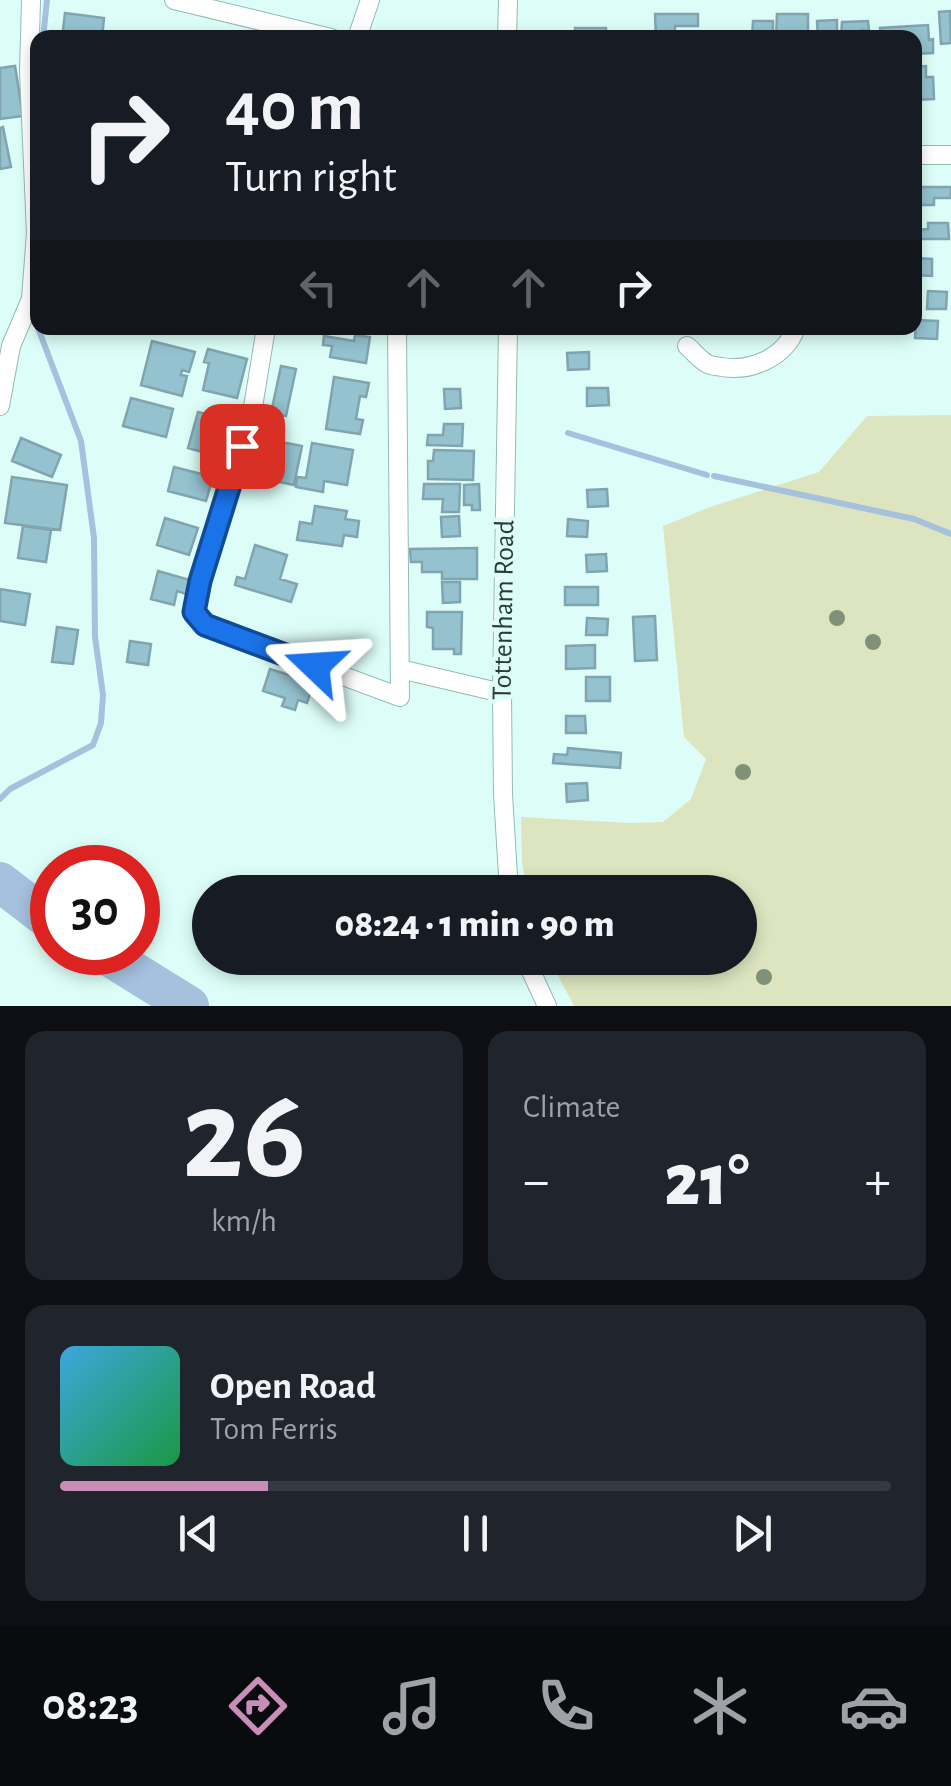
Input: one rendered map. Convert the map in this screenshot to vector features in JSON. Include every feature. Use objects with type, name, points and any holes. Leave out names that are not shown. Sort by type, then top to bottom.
[{"type":"street","points":[[30,30],[31,0]]},
{"type":"street","points":[[174,0],[300,30]]},
{"type":"street","points":[[361,30],[370,0]]},
{"type":"street","points":[[507,30],[508,0]]},
{"type":"street","points":[[30,36],[30,95]]},
{"type":"street","points":[[922,155],[951,155]]},
{"type":"street","points":[[0,406],[11,346],[30,301]]},
{"type":"street","points":[[265,335],[252,413],[194,612],[205,625],[400,697],[397,335]]},
{"type":"street","name":"Tottenham Road","points":[[508,335],[502,693],[508,875]]},
{"type":"street","points":[[687,346],[707,365],[734,369],[759,365],[775,355],[793,335]]},
{"type":"street","points":[[400,669],[502,693]]},
{"type":"street","points":[[533,975],[547,1006]]},
{"type":"green space","points":[[951,415],[951,1006],[574,1006],[558,975],[757,975],[757,875],[524,875],[521,817],[663,822],[691,799],[706,759],[684,737],[663,526],[819,472],[867,416]]},
{"type":"building","points":[[950,11],[951,43],[941,44],[939,12]]},
{"type":"building","points":[[65,13],[104,18],[103,30],[63,30]]},
{"type":"building","points":[[655,14],[698,14],[698,26],[656,30]]},
{"type":"building","points":[[777,14],[808,14],[808,30],[776,30]]},
{"type":"building","points":[[837,20],[837,30],[818,30],[817,21]]},
{"type":"building","points":[[753,21],[773,21],[773,30],[752,30]]},
{"type":"building","points":[[868,21],[869,30],[842,30],[842,22]]},
{"type":"building","points":[[928,25],[933,53],[922,54],[922,30],[880,28]]},
{"type":"building","points":[[15,66],[23,116],[0,119],[0,68]]},
{"type":"building","points":[[922,66],[926,66],[926,77],[933,77],[934,99],[922,100]]},
{"type":"building","points":[[3,127],[11,167],[0,169],[0,128]]},
{"type":"building","points":[[922,187],[951,187],[951,198],[934,198],[934,205],[922,205]]},
{"type":"building","points":[[928,223],[948,223],[949,239],[922,239],[922,230],[928,229]]},
{"type":"building","points":[[922,258],[932,259],[932,276],[922,275]]},
{"type":"building","points":[[928,291],[947,292],[946,309],[927,309]]},
{"type":"building","points":[[922,320],[938,321],[937,339],[915,338],[922,335]]},
{"type":"building","points":[[355,335],[370,337],[366,363],[330,357],[332,346],[323,345],[324,336],[354,341]]},
{"type":"building","points":[[152,341],[195,352],[189,372],[182,370],[181,375],[187,376],[182,396],[141,385]]},
{"type":"building","points":[[208,349],[247,359],[237,398],[203,390]]},
{"type":"building","points":[[589,352],[589,369],[568,370],[567,353]]},
{"type":"building","points":[[281,366],[296,369],[286,416],[271,413]]},
{"type":"building","points":[[334,377],[369,383],[366,397],[360,396],[356,419],[363,420],[360,434],[326,429]]},
{"type":"building","points":[[587,388],[608,388],[609,405],[587,406]]},
{"type":"building","points":[[444,389],[460,389],[461,408],[445,409]]},
{"type":"building","points":[[131,398],[173,409],[166,437],[123,426]]},
{"type":"building","points":[[198,412],[231,420],[221,457],[188,448]]},
{"type":"building","points":[[444,424],[463,424],[462,446],[427,445],[428,435],[443,435]]},
{"type":"building","points":[[257,427],[270,432],[262,456],[248,452]]},
{"type":"building","points":[[21,438],[61,455],[52,477],[12,461]]},
{"type":"building","points":[[271,440],[302,446],[294,485],[255,477],[257,468],[265,470]]},
{"type":"building","points":[[312,443],[353,450],[347,485],[324,481],[323,492],[296,487],[297,477],[306,478]]},
{"type":"building","points":[[434,450],[474,451],[473,480],[428,479],[428,461],[433,461]]},
{"type":"building","points":[[174,467],[213,477],[206,501],[168,491]]},
{"type":"building","points":[[12,477],[67,485],[60,530],[5,523]]},
{"type":"building","points":[[424,484],[460,484],[459,512],[442,512],[443,499],[423,499]]},
{"type":"building","points":[[479,484],[480,510],[472,510],[472,505],[464,505],[464,485]]},
{"type":"building","points":[[607,489],[608,506],[588,507],[587,490]]},
{"type":"building","points":[[315,506],[347,511],[345,519],[359,521],[357,537],[344,535],[342,546],[297,540],[300,522],[312,524]]},
{"type":"building","points":[[459,516],[460,536],[442,537],[441,517]]},
{"type":"building","points":[[165,518],[198,528],[189,555],[157,545]]},
{"type":"building","points":[[568,519],[588,521],[587,537],[567,536]]},
{"type":"building","points":[[23,526],[51,530],[46,562],[18,558]]},
{"type":"building","points":[[255,545],[287,555],[280,579],[297,584],[291,602],[235,585],[237,577],[245,579]]},
{"type":"building","points":[[477,548],[477,579],[442,579],[442,572],[422,572],[422,562],[411,562],[410,549]]},
{"type":"building","points":[[606,554],[607,571],[587,572],[586,555]]},
{"type":"building","points":[[158,571],[190,580],[186,594],[177,591],[174,605],[151,599]]},
{"type":"building","points":[[442,582],[460,582],[460,602],[443,603]]},
{"type":"building","points":[[565,587],[598,587],[598,605],[565,605]]},
{"type":"building","points":[[0,589],[30,594],[25,625],[0,621]]},
{"type":"building","points":[[427,612],[462,612],[461,654],[454,654],[454,649],[433,649],[433,628],[427,627]]},
{"type":"building","points":[[655,616],[657,660],[635,661],[633,617]]},
{"type":"building","points":[[587,618],[608,619],[607,635],[586,635]]},
{"type":"building","points":[[57,627],[78,630],[73,664],[52,662]]},
{"type":"building","points":[[130,641],[151,644],[148,665],[127,662]]},
{"type":"building","points":[[595,645],[595,668],[566,669],[566,646]]},
{"type":"building","points":[[270,669],[292,676],[295,669],[309,674],[306,685],[312,687],[307,703],[298,700],[295,710],[282,706],[285,698],[263,691]]},
{"type":"building","points":[[586,677],[610,677],[610,701],[586,701]]},
{"type":"building","points":[[320,680],[339,687],[334,703],[314,695]]},
{"type":"building","points":[[566,716],[585,716],[586,733],[566,733]]},
{"type":"building","points":[[568,748],[621,753],[620,768],[553,763],[554,754],[567,755]]},
{"type":"building","points":[[587,783],[588,800],[567,802],[566,784]]},
{"type":"waterway","points":[[44,30],[47,0]]},
{"type":"waterway","points":[[0,799],[10,789],[93,745],[101,723],[103,695],[95,637],[94,538],[81,441],[41,335]]},
{"type":"waterway","points":[[568,433],[707,475]]},
{"type":"waterway","points":[[714,476],[914,519],[951,534]]},
{"type":"waterway","points":[[0,882],[30,905]]},
{"type":"waterway","points":[[139,975],[189,1006]]},
{"type":"route","points":[[242,446],[194,612],[205,625],[315,666]]}]
